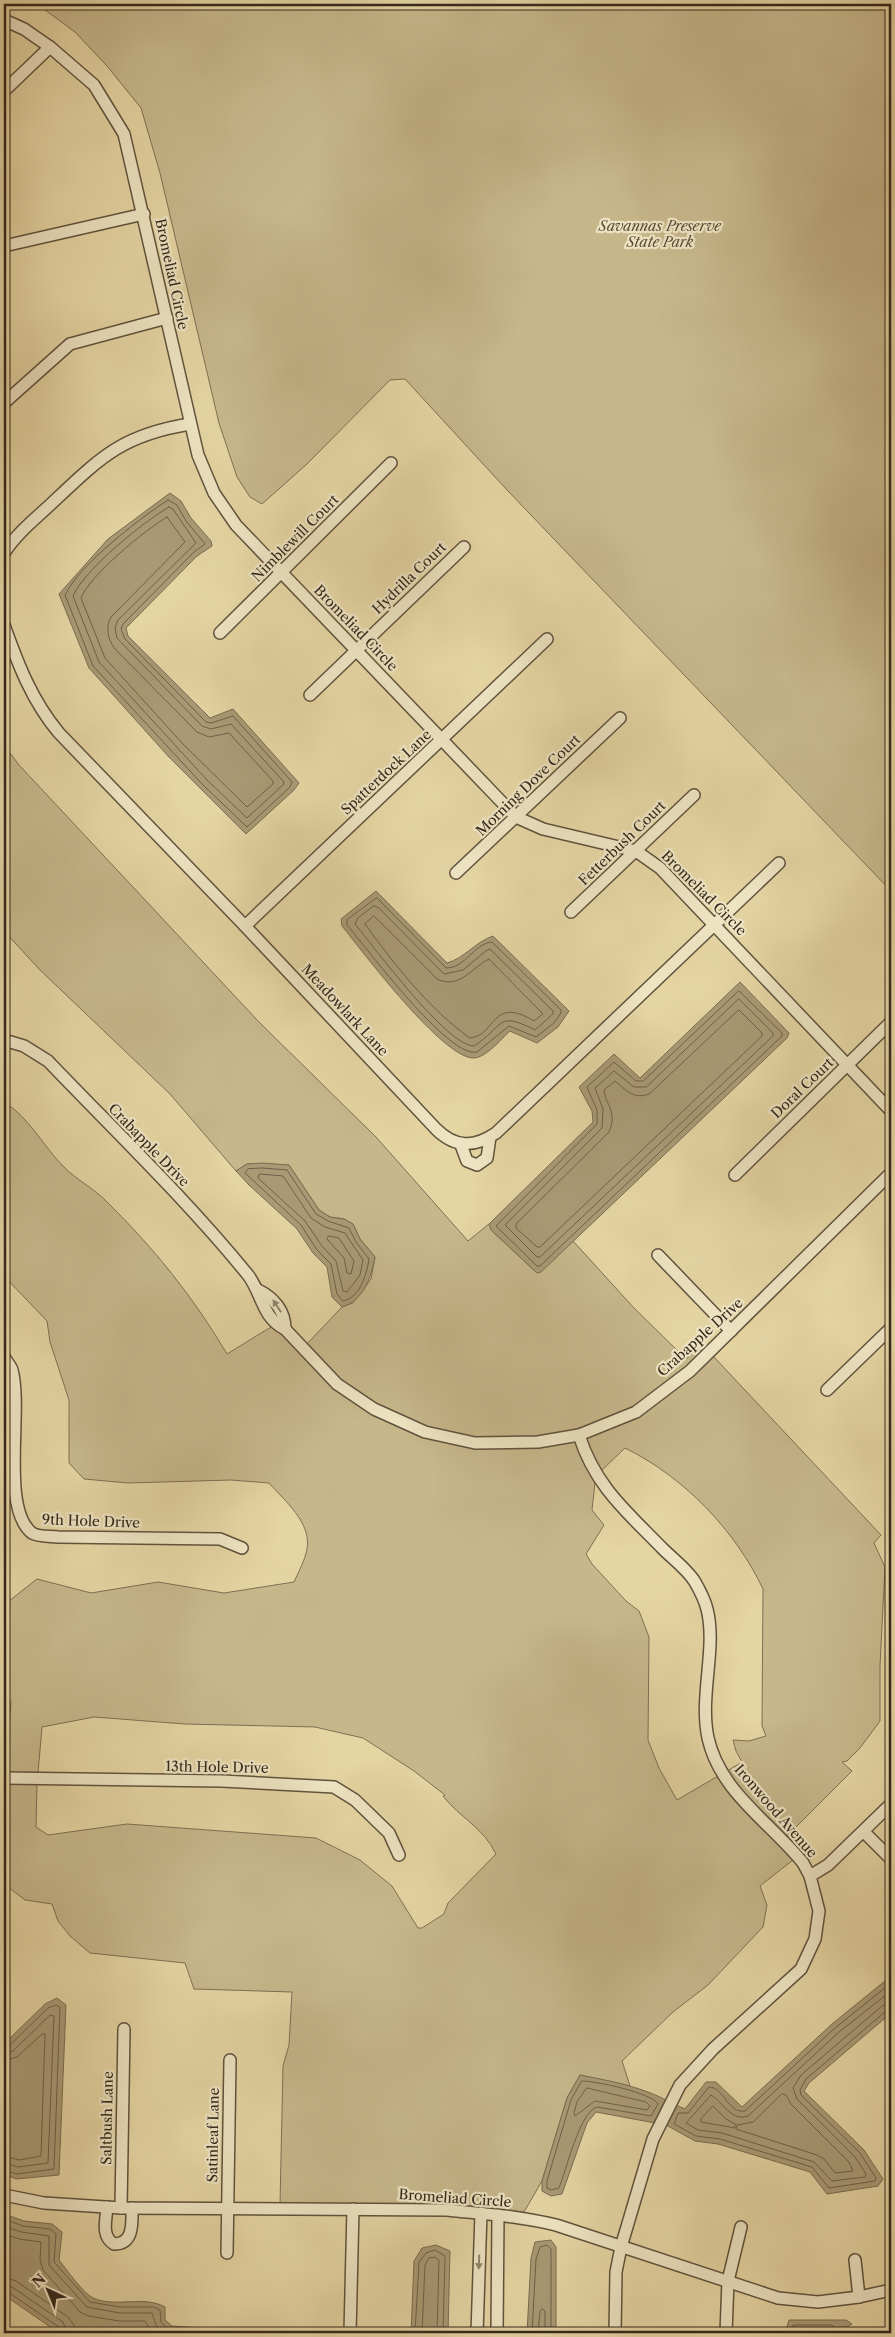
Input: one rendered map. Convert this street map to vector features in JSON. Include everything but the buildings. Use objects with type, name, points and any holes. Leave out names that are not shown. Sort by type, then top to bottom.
[{"type":"street","name":"Bromeliad Circle","points":[[4,20],[24,29],[50,47],[94,85],[124,134],[144,214],[190,424],[202,468],[218,500],[236,525],[516,817],[543,830],[636,851],[660,868],[891,1111]]},
{"type":"street","points":[[4,91],[50,47]]},
{"type":"street","points":[[4,246],[144,214]]},
{"type":"street","points":[[4,403],[70,344],[167,318]]},
{"type":"street","points":[[4,553],[27,526],[98,460],[115,447],[143,435],[190,424]]},
{"type":"street","name":"Nimblewill Court","points":[[220,633],[392,464]]},
{"type":"street","name":"Hydrilla Court","points":[[310,694],[464,547]]},
{"type":"street","name":"Meadowlark Lane","points":[[4,625],[21,672],[48,719],[436,1129],[447,1139],[461,1145]]},
{"type":"street","name":"Spatterdock Lane","points":[[245,926],[547,639]]},
{"type":"street","name":"Morning Dove Court","points":[[456,873],[620,718]]},
{"type":"street","name":"Fetterbush Court","points":[[571,912],[694,795]]},
{"type":"street","points":[[490,1137],[487,1158],[476,1165],[469,1164],[465,1159],[461,1145],[476,1144],[490,1137],[779,863]]},
{"type":"street","name":"Doral Court","points":[[735,1174],[891,1022]]},
{"type":"street","name":"Crabapple Drive","points":[[4,1040],[24,1046],[48,1061],[212,1232],[258,1290],[260,1302],[276,1325],[285,1329],[337,1384],[374,1409],[425,1432],[474,1443],[538,1442],[579,1435],[636,1412],[690,1371],[891,1174]]},
{"type":"street","points":[[658,1255],[731,1331]]},
{"type":"street","points":[[827,1390],[891,1328]]},
{"type":"street","name":"9th Hole Drive","points":[[4,1357],[12,1368],[14,1389],[8,1463],[15,1507],[21,1524],[34,1534],[58,1537],[220,1539],[242,1548]]},
{"type":"street","name":"Ironwood Avenue","points":[[579,1435],[596,1476],[614,1499],[694,1580],[707,1609],[709,1640],[705,1708],[712,1749],[719,1766],[736,1793],[794,1853],[810,1876],[819,1911],[815,1939],[801,1969],[713,2048],[680,2086],[653,2139],[621,2247],[616,2272],[615,2333]]},
{"type":"street","name":"13th Hole Drive","points":[[4,1778],[231,1782],[334,1788],[355,1800],[389,1833],[399,1855]]},
{"type":"street","points":[[810,1876],[828,1865],[891,1804]]},
{"type":"street","points":[[864,1832],[891,1859]]},
{"type":"street","name":"Saltbush Lane","points":[[107,2207],[107,2238],[114,2244],[120,2244],[129,2237],[131,2231],[126,2208],[124,2029]]},
{"type":"street","name":"Satinleaf Lane","points":[[227,2254],[226,2210],[230,2060]]},
{"type":"street","name":"Bromeliad Circle","points":[[4,2195],[44,2203],[126,2208],[447,2210],[481,2213],[556,2225],[778,2298],[818,2302],[859,2297],[891,2290]]},
{"type":"street","points":[[350,2333],[353,2209]]},
{"type":"street","points":[[477,2333],[481,2213]]},
{"type":"street","points":[[497,2333],[498,2215]]},
{"type":"street","points":[[726,2333],[728,2281],[741,2227]]},
{"type":"street","points":[[855,2260],[859,2297]]},
{"type":"green space","name":"Savannas Preserve State Park","points":[[37,4],[891,4],[891,891],[507,490],[405,379],[390,380],[307,464],[262,504],[250,497],[237,477],[219,423],[160,173],[141,108],[107,66],[75,32]]},
{"type":"green space","points":[[4,745],[19,765],[259,1022],[376,1137],[468,1241],[489,1224],[491,1230],[537,1273],[573,1241],[634,1308],[686,1359],[703,1345],[705,1348],[680,1372],[632,1408],[615,1416],[576,1429],[555,1434],[513,1439],[474,1438],[439,1431],[421,1425],[386,1410],[354,1391],[340,1380],[305,1346],[342,1307],[353,1303],[371,1279],[375,1257],[360,1239],[353,1224],[344,1219],[330,1217],[319,1210],[289,1165],[247,1164],[236,1171],[170,1094],[40,970],[4,931]]},
{"type":"green space","points":[[4,1102],[21,1116],[63,1166],[102,1197],[141,1237],[187,1293],[227,1354],[271,1327],[282,1334],[333,1388],[424,1437],[575,1441],[582,1460],[595,1483],[592,1510],[604,1525],[586,1554],[592,1564],[626,1601],[639,1611],[649,1637],[648,1740],[659,1768],[677,1800],[718,1776],[793,1860],[760,1886],[767,1905],[763,1927],[708,1985],[673,2012],[622,2061],[630,2086],[580,2075],[567,2098],[542,2181],[524,2212],[446,2204],[280,2204],[283,2066],[289,2045],[292,1992],[194,1989],[185,1963],[90,1953],[70,1936],[58,1921],[52,1904],[25,1900],[4,1884],[5,1784],[37,1784],[36,1827],[48,1835],[127,1824],[316,1838],[360,1860],[392,1886],[418,1928],[422,1928],[444,1914],[448,1903],[496,1854],[485,1837],[450,1804],[443,1796],[445,1795],[414,1771],[363,1738],[315,1727],[185,1724],[94,1717],[42,1727],[38,1773],[6,1773],[11,1701],[4,1705],[4,1605],[37,1579],[91,1593],[158,1582],[224,1593],[294,1582],[305,1557],[307,1539],[305,1530],[296,1513],[269,1483],[231,1480],[128,1483],[84,1479],[69,1463],[69,1400],[50,1342],[47,1321],[4,1276]]},
{"type":"green space","points":[[713,1356],[881,1535],[874,1543],[885,1567],[880,1666],[880,1721],[860,1748],[847,1761],[842,1762],[852,1771],[792,1831],[808,1848],[801,1853],[740,1790],[727,1771],[742,1762],[733,1740],[749,1741],[766,1736],[762,1726],[763,1589],[738,1546],[723,1526],[687,1490],[668,1474],[625,1448],[600,1472],[585,1438],[640,1417],[694,1375]]},
{"type":"water","points":[[170,493],[181,501],[191,518],[211,541],[212,546],[197,556],[126,628],[128,636],[210,718],[233,709],[299,783],[294,790],[246,834],[168,756],[89,668],[59,594],[108,539]]},
{"type":"water","points":[[376,891],[447,963],[459,958],[493,936],[569,1011],[558,1027],[537,1043],[510,1031],[489,1051],[479,1057],[474,1058],[460,1054],[424,1024],[342,926],[341,919]]},
{"type":"water","points":[[740,982],[789,1033],[787,1038],[541,1272],[537,1273],[491,1230],[489,1224],[593,1122],[592,1111],[579,1087],[614,1054],[640,1078]]},
{"type":"water","points":[[247,1164],[289,1165],[319,1210],[330,1217],[344,1219],[353,1224],[360,1239],[375,1257],[369,1280],[361,1294],[350,1304],[342,1307],[332,1297],[327,1267],[313,1253],[297,1229],[236,1171]]},
{"type":"water","points":[[891,1976],[891,2013],[809,2083],[804,2091],[864,2150],[883,2179],[878,2186],[827,2194],[810,2172],[718,2144],[695,2141],[666,2125],[676,2105],[685,2109],[706,2082],[716,2082],[742,2107],[832,2024]]},
{"type":"water","points":[[57,1998],[66,2005],[59,2175],[16,2179],[4,2174],[4,2044],[45,2004]]},
{"type":"water","points":[[580,2075],[635,2088],[666,2100],[655,2123],[596,2112],[587,2123],[562,2194],[551,2196],[542,2191],[542,2181],[567,2098]]},
{"type":"water","points":[[4,2214],[24,2221],[52,2224],[62,2232],[59,2260],[80,2286],[93,2298],[111,2302],[148,2302],[157,2304],[165,2307],[165,2320],[172,2326],[272,2333],[59,2333],[4,2295]]},
{"type":"water","points":[[551,2240],[556,2247],[556,2333],[527,2333],[531,2258],[535,2242]]},
{"type":"water","points":[[436,2245],[450,2251],[448,2333],[411,2333],[414,2261],[422,2248]]},
{"type":"water","points":[[789,2320],[846,2320],[852,2324],[836,2333],[785,2333]]}]
